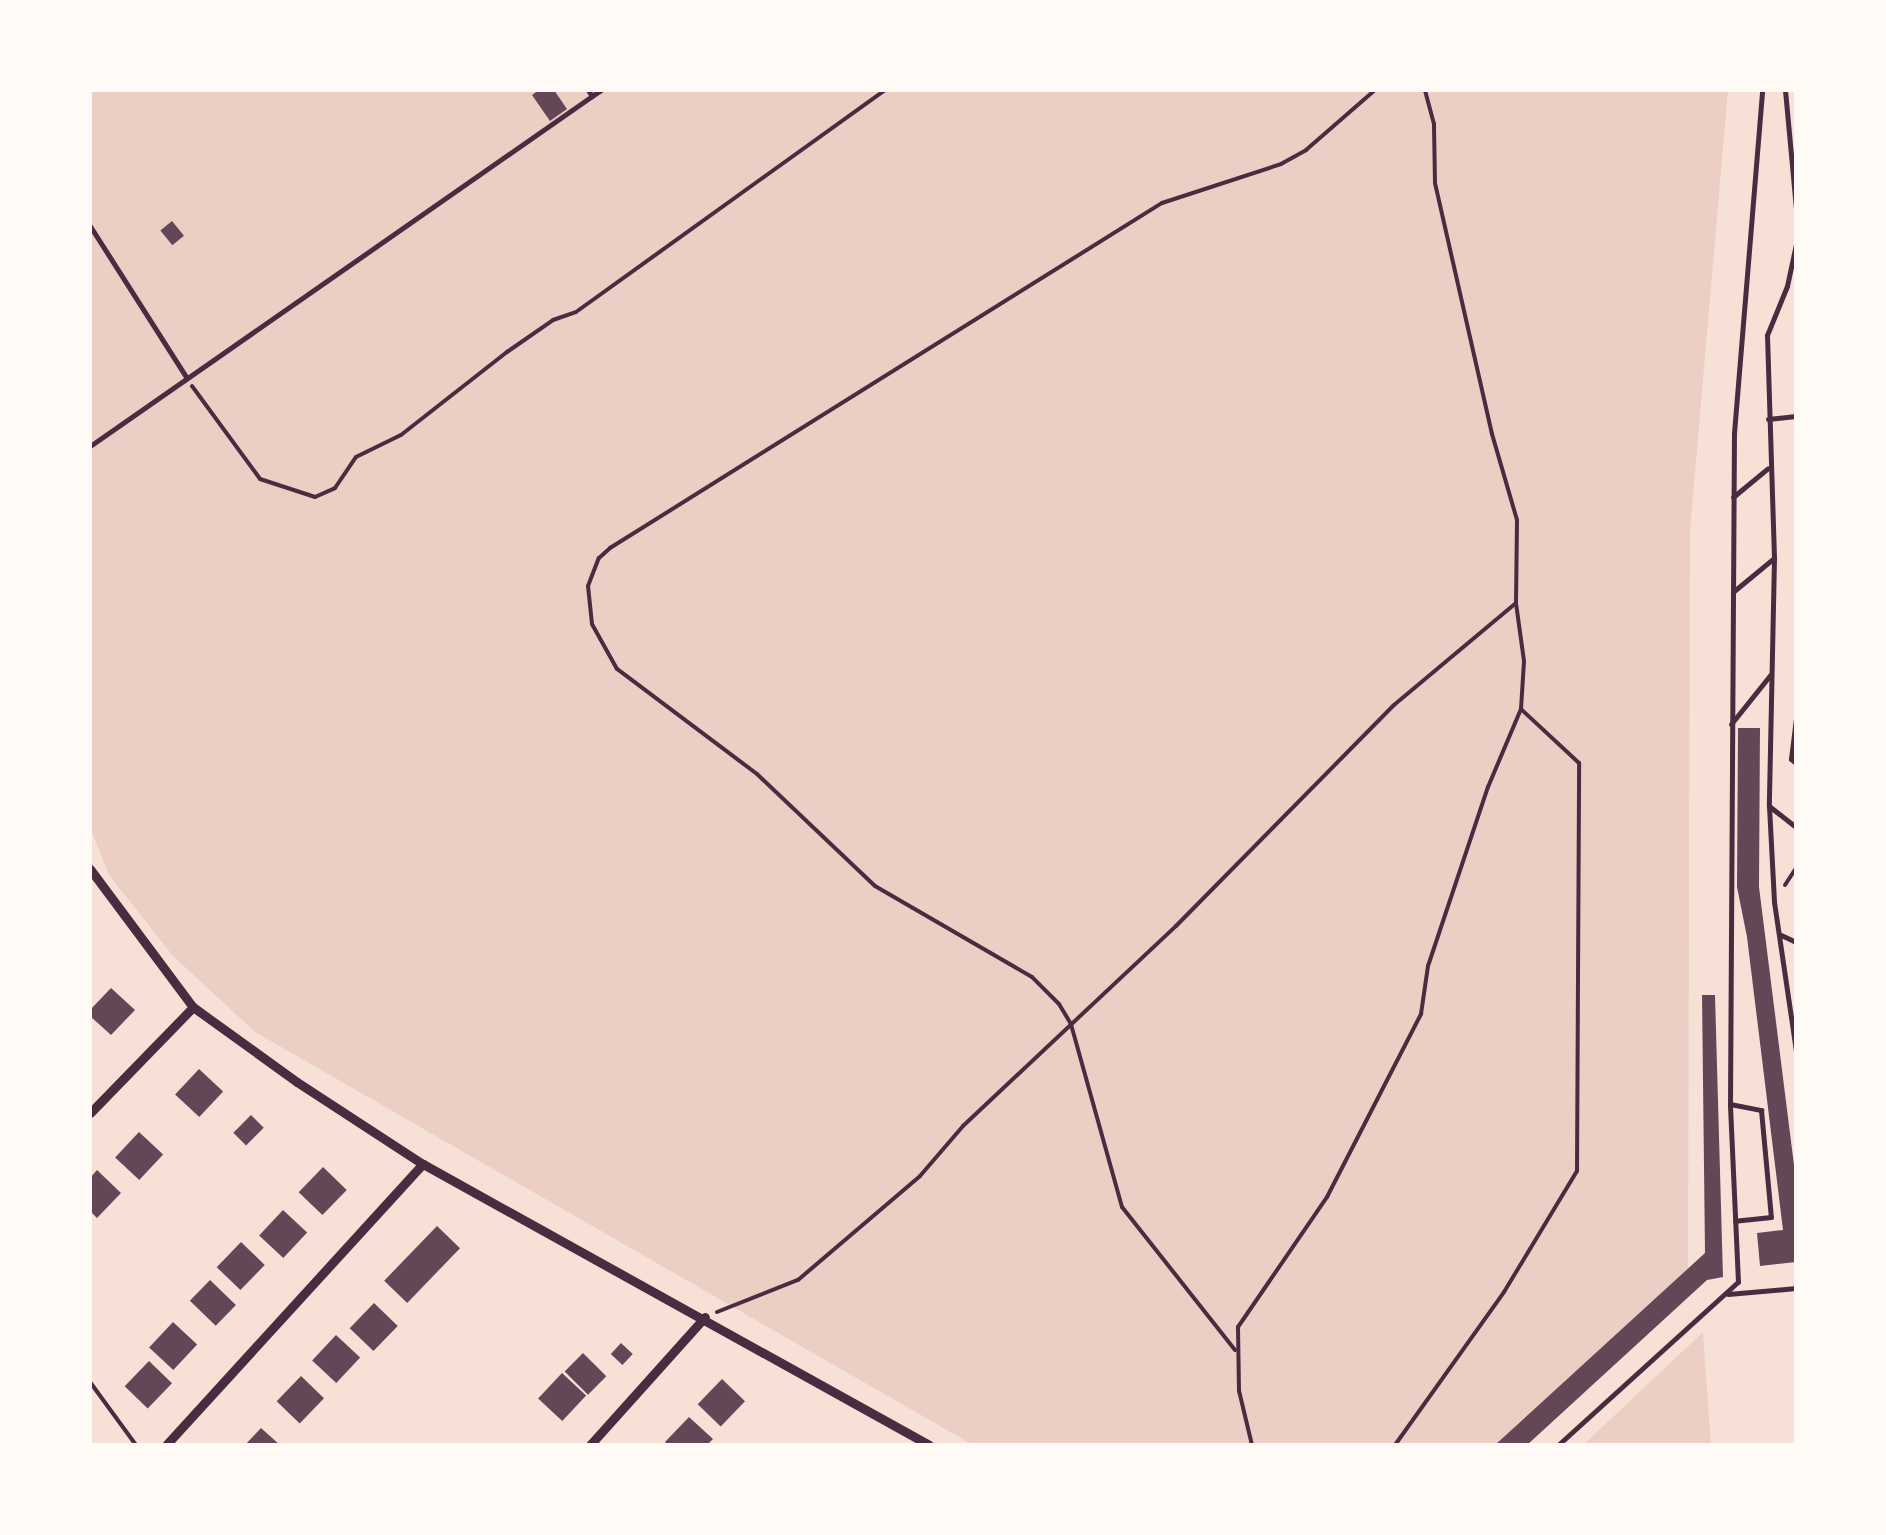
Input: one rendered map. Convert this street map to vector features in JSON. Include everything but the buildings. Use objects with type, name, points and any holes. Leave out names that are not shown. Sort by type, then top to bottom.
[{"type":"street","points":[[90,869],[193,1007],[423,1164],[705,1317],[928,1445]]},
{"type":"street","points":[[90,1113],[193,1007]]},
{"type":"street","points":[[166,1445],[423,1164]]},
{"type":"street","points":[[590,1445],[705,1317]]},
{"type":"lane","points":[[90,446],[590,93],[601,90]]},
{"type":"lane","points":[[1558,1445],[1738,1282],[1730,1104],[1734,433],[1762,90]]},
{"type":"lane","points":[[1785,90],[1796,209]]},
{"type":"lane","points":[[90,226],[187,378]]},
{"type":"lane","points":[[1796,244],[1786,286],[1767,335],[1768,468],[1774,558],[1769,806],[1780,935],[1796,1051]]},
{"type":"lane","points":[[1768,419],[1796,416]]},
{"type":"lane","points":[[1733,497],[1768,468]]},
{"type":"lane","points":[[1732,592],[1774,558]]},
{"type":"lane","points":[[1730,725],[1773,672]]},
{"type":"lane","points":[[1796,718],[1792,759],[1796,763]]},
{"type":"lane","points":[[1769,806],[1796,826]]},
{"type":"lane","points":[[1780,935],[1796,942]]},
{"type":"lane","points":[[1730,1104],[1762,1110],[1771,1217],[1736,1221]]},
{"type":"lane","points":[[1725,1294],[1796,1288]]},
{"type":"path","points":[[187,378],[260,479],[315,496],[335,488],[356,457],[402,435],[480,372],[554,320],[576,312],[885,90]]},
{"type":"path","points":[[1235,1350],[1122,1207],[1071,1024],[1032,977],[875,886],[757,774],[617,669],[592,624],[588,586],[599,558],[610,548],[1162,203],[1281,164],[1306,150],[1375,90]]},
{"type":"path","points":[[1252,1445],[1235,1350],[1238,1327],[1327,1197],[1421,1014],[1428,966],[1488,787],[1520,709],[1524,661],[1516,603],[1517,520],[1492,434],[1435,183],[1434,124],[1425,90]]},
{"type":"path","points":[[705,1317],[798,1280],[920,1176],[963,1126],[1176,926],[1394,705],[1516,603]]},
{"type":"path","points":[[1395,1445],[1504,1292],[1578,1171],[1579,763],[1520,709]]},
{"type":"path","points":[[90,1382],[136,1445]]},
{"type":"shaded area","points":[[90,90],[1728,90],[1690,531],[1688,1285],[1506,1445],[973,1445],[255,1032],[173,956],[109,875],[90,828]]},
{"type":"shaded area","points":[[1703,1332],[1711,1445],[1583,1445]]}]
